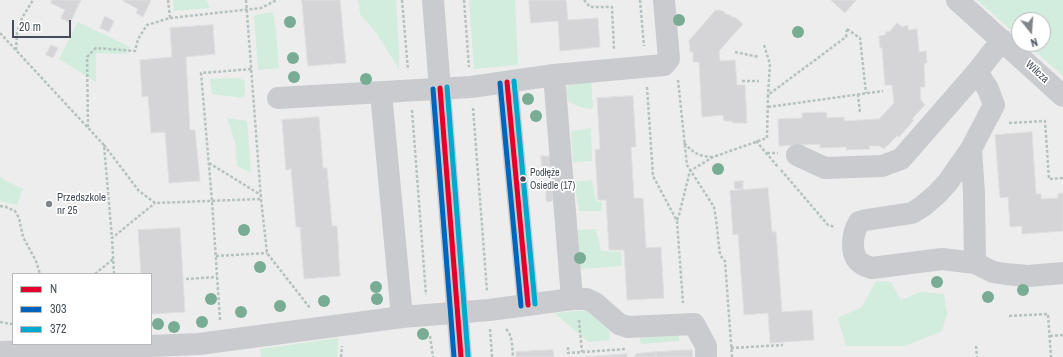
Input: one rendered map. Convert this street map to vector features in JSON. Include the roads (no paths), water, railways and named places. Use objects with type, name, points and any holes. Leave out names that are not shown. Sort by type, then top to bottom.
[{"type":"street","points":[[432,0],[461,357]]},
{"type":"street","points":[[278,98],[471,87],[554,75],[662,69],[669,59],[664,0]]},
{"type":"street","name":"Wilcza","points":[[957,0],[1063,96]]},
{"type":"street","points":[[797,155],[825,168],[882,166],[901,159],[977,72],[1002,40]]},
{"type":"street","points":[[977,72],[988,89],[994,105],[971,149],[948,182],[923,206],[912,213],[859,222],[853,236],[854,254],[858,261],[863,265],[872,268],[942,259],[975,263],[993,272],[1006,274],[1028,276],[1063,273]]},
{"type":"street","points":[[554,75],[575,299]]},
{"type":"street","points":[[507,82],[528,305]]},
{"type":"street","points":[[381,93],[402,317]]},
{"type":"street","points":[[971,149],[974,194],[975,263]]},
{"type":"street","points":[[0,352],[197,350],[222,341],[402,317],[458,313],[492,318],[528,305],[575,299],[587,299],[595,302],[619,324],[628,327],[694,324],[706,346],[706,357]]},
{"type":"place","name":"Podłęże Osiedle (17)","points":[[523,179]]},
{"type":"place","name":"Przedszkole nr 25","points":[[49,204]]}]
